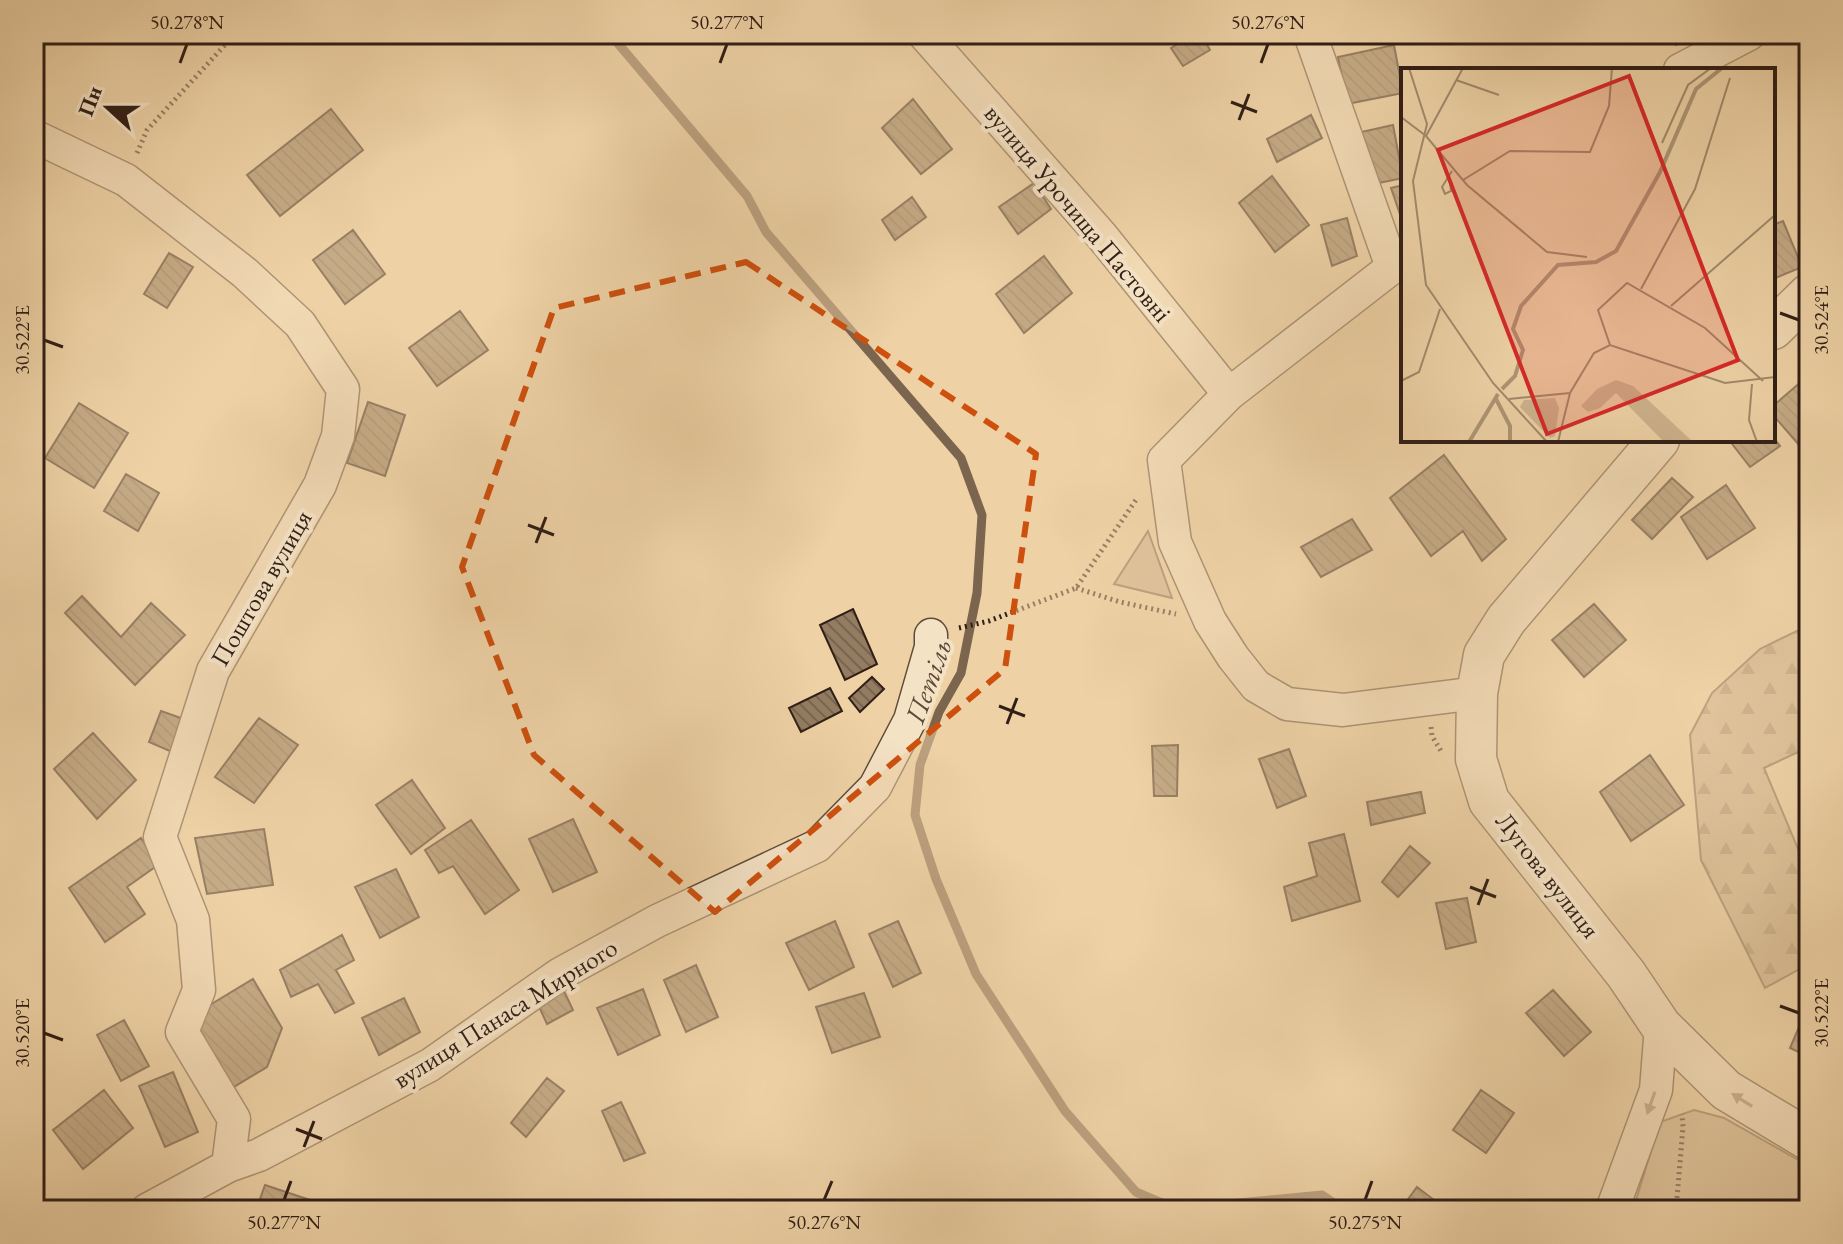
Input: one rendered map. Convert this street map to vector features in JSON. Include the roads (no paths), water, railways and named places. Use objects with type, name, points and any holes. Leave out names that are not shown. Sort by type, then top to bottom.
[{"type":"street","name":"вулиця Урочища Пастовні","points":[[924,34],[1101,235],[1229,394]]},
{"type":"street","points":[[1310,34],[1398,263],[1229,394],[1164,460],[1175,542],[1210,621],[1233,657],[1256,686],[1287,704],[1343,710],[1477,693]]},
{"type":"street","points":[[1684,68],[1749,34]]},
{"type":"street","name":"Поштова вулиця","points":[[34,136],[126,180],[245,273],[300,324],[343,389],[338,436],[320,485],[213,671],[160,837],[193,920],[199,990],[182,1032],[234,1119],[228,1166]]},
{"type":"street","points":[[1775,327],[1809,294]]},
{"type":"street","name":"Лугова вулиця","points":[[1657,442],[1506,620],[1484,655],[1477,693],[1476,759],[1489,801],[1626,974],[1661,1026],[1726,1090],[1809,1140]]},
{"type":"street","name":"вулиця Панаса Мирного","points":[[147,1210],[430,1065],[560,974],[629,936],[817,846],[875,787],[910,720],[931,647],[931,635]]},
{"type":"street","points":[[1612,1210],[1656,1090],[1661,1026]]},
{"type":"waterway","name":"Петіль","points":[[610,34],[747,196],[766,232],[961,458],[982,515],[977,593],[961,673],[939,712],[920,765],[915,815],[936,879],[976,974],[1065,1111],[1136,1192],[1176,1209],[1322,1195],[1344,1210]]}]
